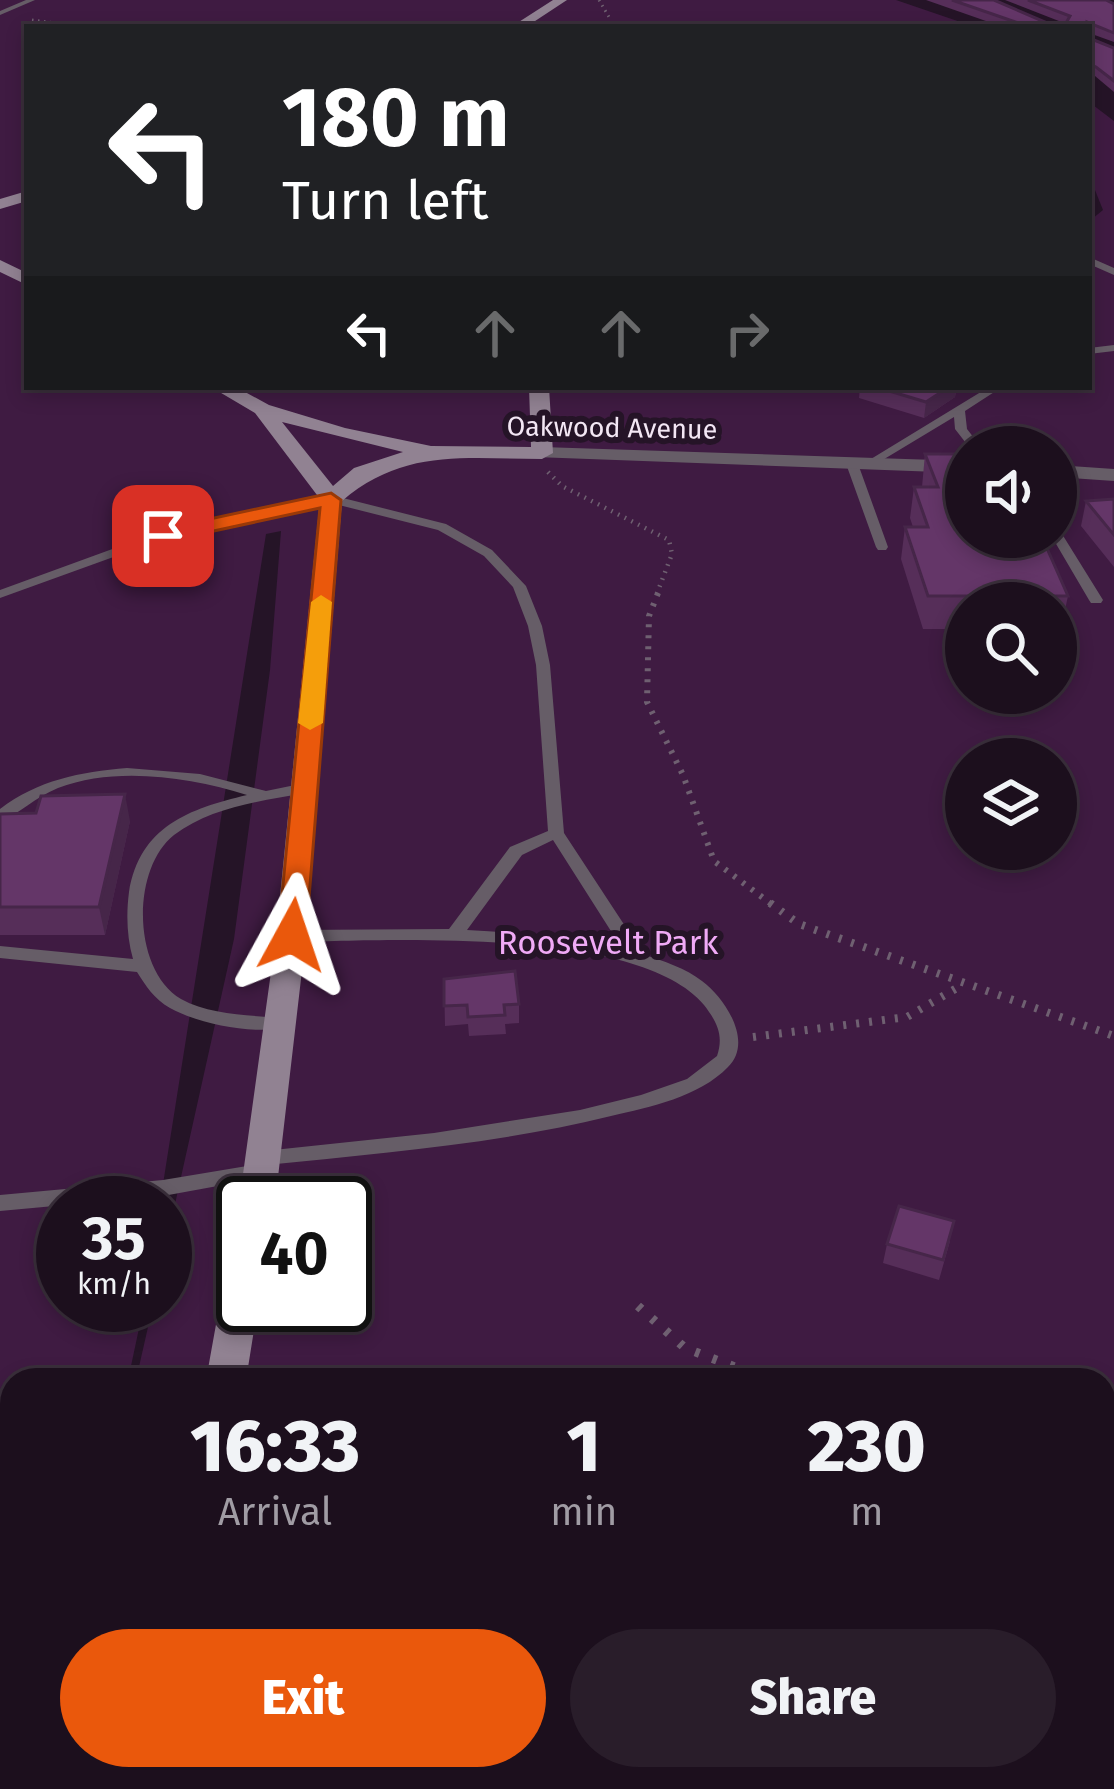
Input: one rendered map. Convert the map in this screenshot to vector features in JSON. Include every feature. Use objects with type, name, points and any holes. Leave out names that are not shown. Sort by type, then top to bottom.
[{"type":"street","points":[[523,24],[561,0]]},
{"type":"street","points":[[225,390],[262,410],[331,500],[292,935],[261,1176]]},
{"type":"street","points":[[539,390],[544,460]]},
{"type":"street","name":"Oakwood Avenue","points":[[262,410],[431,452],[544,460],[945,465]]},
{"type":"street","points":[[331,500],[374,468],[431,452]]},
{"type":"street","points":[[1077,472],[1114,475]]},
{"type":"street","points":[[228,1368],[234,1332]]},
{"type":"lane","points":[[0,14],[32,0]]},
{"type":"lane","points":[[882,547],[862,462],[992,390]]},
{"type":"lane","points":[[959,409],[962,426]]},
{"type":"lane","points":[[0,593],[163,536],[331,500],[442,527],[488,553],[519,586],[535,626],[543,665],[556,833],[639,961]]},
{"type":"lane","points":[[1071,558],[1096,600]]},
{"type":"lane","points":[[1,814],[26,796],[100,775],[161,772],[199,777],[265,796]]},
{"type":"lane","points":[[280,1024],[233,1021],[172,1004],[154,990],[140,966],[134,931],[137,893],[144,863],[155,844],[196,817],[305,788]]},
{"type":"lane","points":[[455,934],[516,851],[556,833]]},
{"type":"lane","points":[[266,1176],[608,1111],[705,1078],[724,1061],[730,1044],[723,1016],[712,1000],[660,967],[583,944],[455,934],[292,935]]},
{"type":"lane","points":[[0,952],[140,966]]},
{"type":"lane","points":[[0,1202],[216,1182]]},
{"type":"path","points":[[598,0],[610,16]]},
{"type":"path","points":[[16,18],[63,24]]},
{"type":"path","points":[[544,460],[550,478],[562,486],[669,540],[672,554],[649,616],[646,702],[683,775],[714,861],[799,924],[1114,1036]]},
{"type":"path","points":[[730,1044],[823,1024],[907,1017],[962,985]]},
{"type":"path","points":[[638,1306],[685,1348],[738,1368]]},
{"type":"green space","name":"Roosevelt Park","points":[[0,0],[896,0],[966,24],[24,24],[24,390],[1092,390],[1092,219],[1103,210],[1092,182],[1092,104],[1114,121],[1114,1368],[139,1368],[147,1332],[192,1332],[192,1176],[181,1176],[234,939],[270,670],[281,531],[266,534],[164,1176],[36,1176],[36,1332],[138,1332],[131,1368],[0,1368]]},
{"type":"building","points":[[952,0],[994,0],[1047,23],[1066,23],[1070,16],[1028,0],[1106,0],[1114,4],[1114,33],[1087,22],[1087,24],[1021,24]]},
{"type":"building","points":[[1092,39],[1114,48],[1114,81],[1092,65]]},
{"type":"building","points":[[886,390],[944,390],[926,402]]},
{"type":"building","points":[[925,454],[945,454],[945,558],[1051,558],[1062,582],[945,582],[945,596],[928,596],[905,527],[928,527],[914,487],[938,487]]},
{"type":"building","points":[[1114,499],[1114,535],[1086,501]]},
{"type":"building","points":[[125,794],[99,907],[0,907],[0,814],[36,813],[41,796]]},
{"type":"building","points":[[515,971],[519,1004],[504,1005],[505,1015],[468,1017],[467,1005],[444,1006],[444,979]]},
{"type":"building","points":[[899,1206],[954,1221],[943,1260],[887,1244]]},
{"type":"slow traffic","points":[[310,723],[321,602]]},
{"type":"route","points":[[163,536],[331,500],[292,935]]}]
